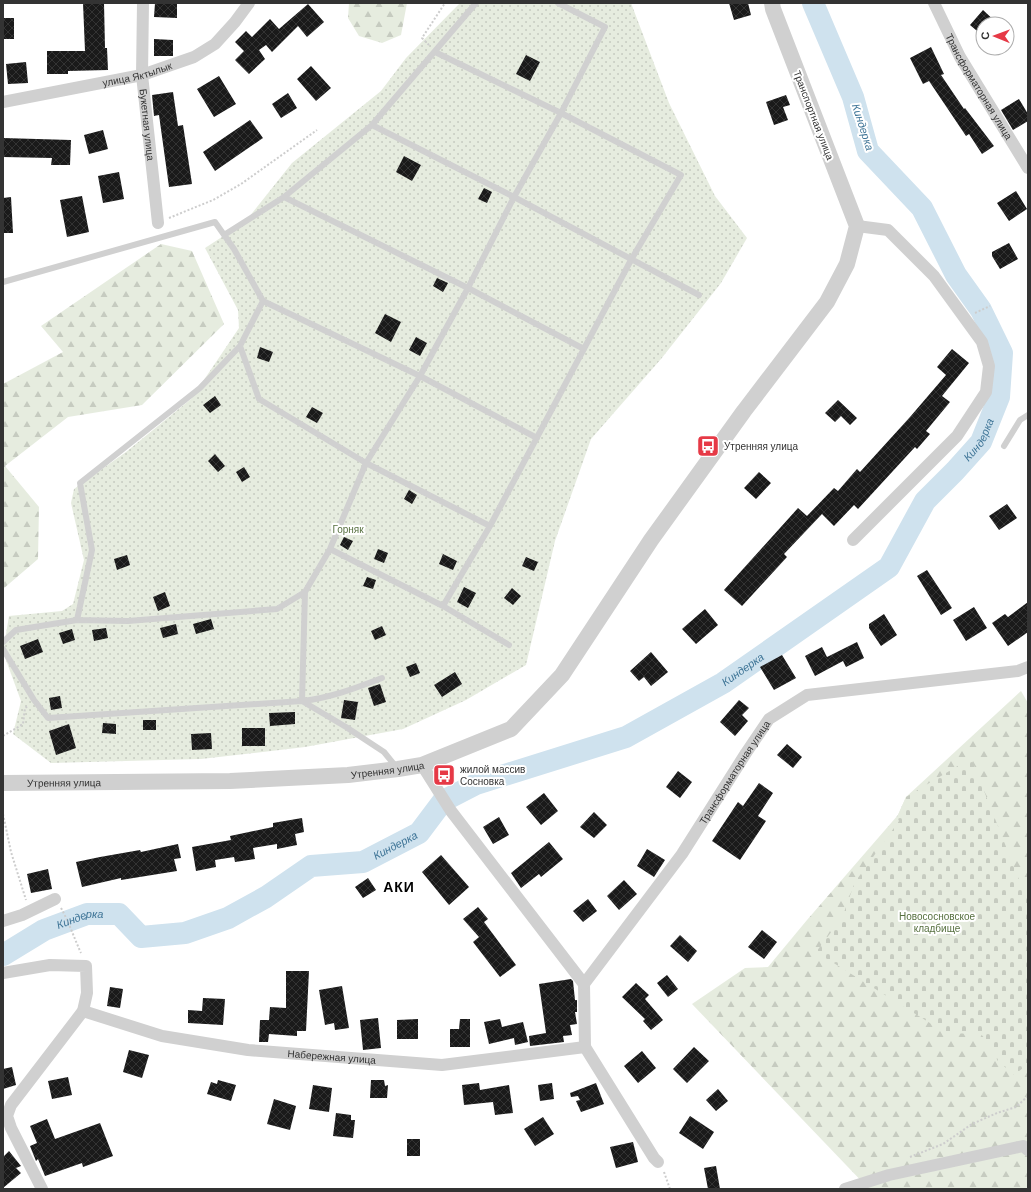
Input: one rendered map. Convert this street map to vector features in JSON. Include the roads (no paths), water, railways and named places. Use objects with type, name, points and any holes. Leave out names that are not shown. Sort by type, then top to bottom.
[{"type":"street","name":"Букетная улица","points":[[143,3],[142,75],[158,223]]},
{"type":"street","name":"улица Яктылык","points":[[3,102],[142,75],[194,57],[215,44],[235,22],[248,3]]},
{"type":"street","name":"Транспортная улица","points":[[772,3],[773,9],[857,226]]},
{"type":"street","name":"Трансформаторная улица","points":[[934,3],[960,57],[1028,168]]},
{"type":"street","points":[[853,540],[956,436],[986,392],[989,366],[982,342],[934,276],[888,230],[857,226]]},
{"type":"street","name":"Утренняя улица","points":[[3,783],[230,781],[398,770],[422,765],[511,729],[562,675],[651,540],[744,411],[827,302],[847,264],[857,226]]},
{"type":"street","name":"Трансформаторная улица","points":[[584,984],[682,854],[769,719],[807,696],[1018,671],[1028,667]]},
{"type":"street","points":[[422,765],[451,811],[584,984],[585,1047],[654,1158],[658,1162]]},
{"type":"street","points":[[3,921],[30,911],[55,899]]},
{"type":"street","points":[[3,973],[50,965],[86,966],[87,993],[83,1011],[11,1105],[7,1116],[11,1128],[42,1189]]},
{"type":"street","name":"Набережная улица","points":[[83,1011],[162,1036],[248,1050],[442,1065],[585,1047]]},
{"type":"street","points":[[845,1189],[889,1175],[1023,1146],[1028,1150]]},
{"type":"lane","points":[[224,235],[284,197],[372,125],[476,3]]},
{"type":"lane","points":[[3,642],[16,630],[77,620],[128,621],[277,609],[305,592],[330,549],[366,463],[420,376],[468,288],[514,197],[561,113],[605,27],[558,3]]},
{"type":"lane","points":[[435,52],[561,113],[681,175],[631,260],[490,526],[443,606]]},
{"type":"lane","points":[[372,125],[514,197],[699,295]]},
{"type":"lane","points":[[284,197],[468,288],[584,349]]},
{"type":"lane","points":[[3,282],[215,222],[234,250],[263,301],[420,376],[537,438]]},
{"type":"lane","points":[[77,620],[92,550],[80,483],[200,388],[240,346],[263,301]]},
{"type":"lane","points":[[240,346],[259,399],[366,463],[490,526]]},
{"type":"lane","points":[[1004,446],[1020,420],[1028,415]]},
{"type":"lane","points":[[330,549],[443,606],[509,645]]},
{"type":"lane","points":[[302,701],[305,592]]},
{"type":"lane","points":[[3,649],[34,700],[48,718],[302,701],[317,699],[358,688],[382,678]]},
{"type":"lane","points":[[302,701],[384,752],[398,770]]},
{"type":"waterway","name":"Киндерка","points":[[3,955],[44,930],[87,914],[119,914],[141,937],[185,933],[228,918],[266,897],[311,866],[363,862],[419,833],[443,801],[476,784],[626,737],[723,683],[889,567],[925,501],[981,442],[999,397],[1002,353],[981,310],[956,275],[922,208],[868,151],[853,97],[813,3]]},
{"type":"place","name":"Утренняя улица","points":[[708,446]]},
{"type":"place","name":"жилой массив Сосновка","points":[[444,775]]},
{"type":"district","name":"АКИ","points":[[399,887]]},
{"type":"park label","name":"Горняк","points":[[348,529]]},
{"type":"park label","name":"Новососновское кладбище","points":[[937,922]]}]
